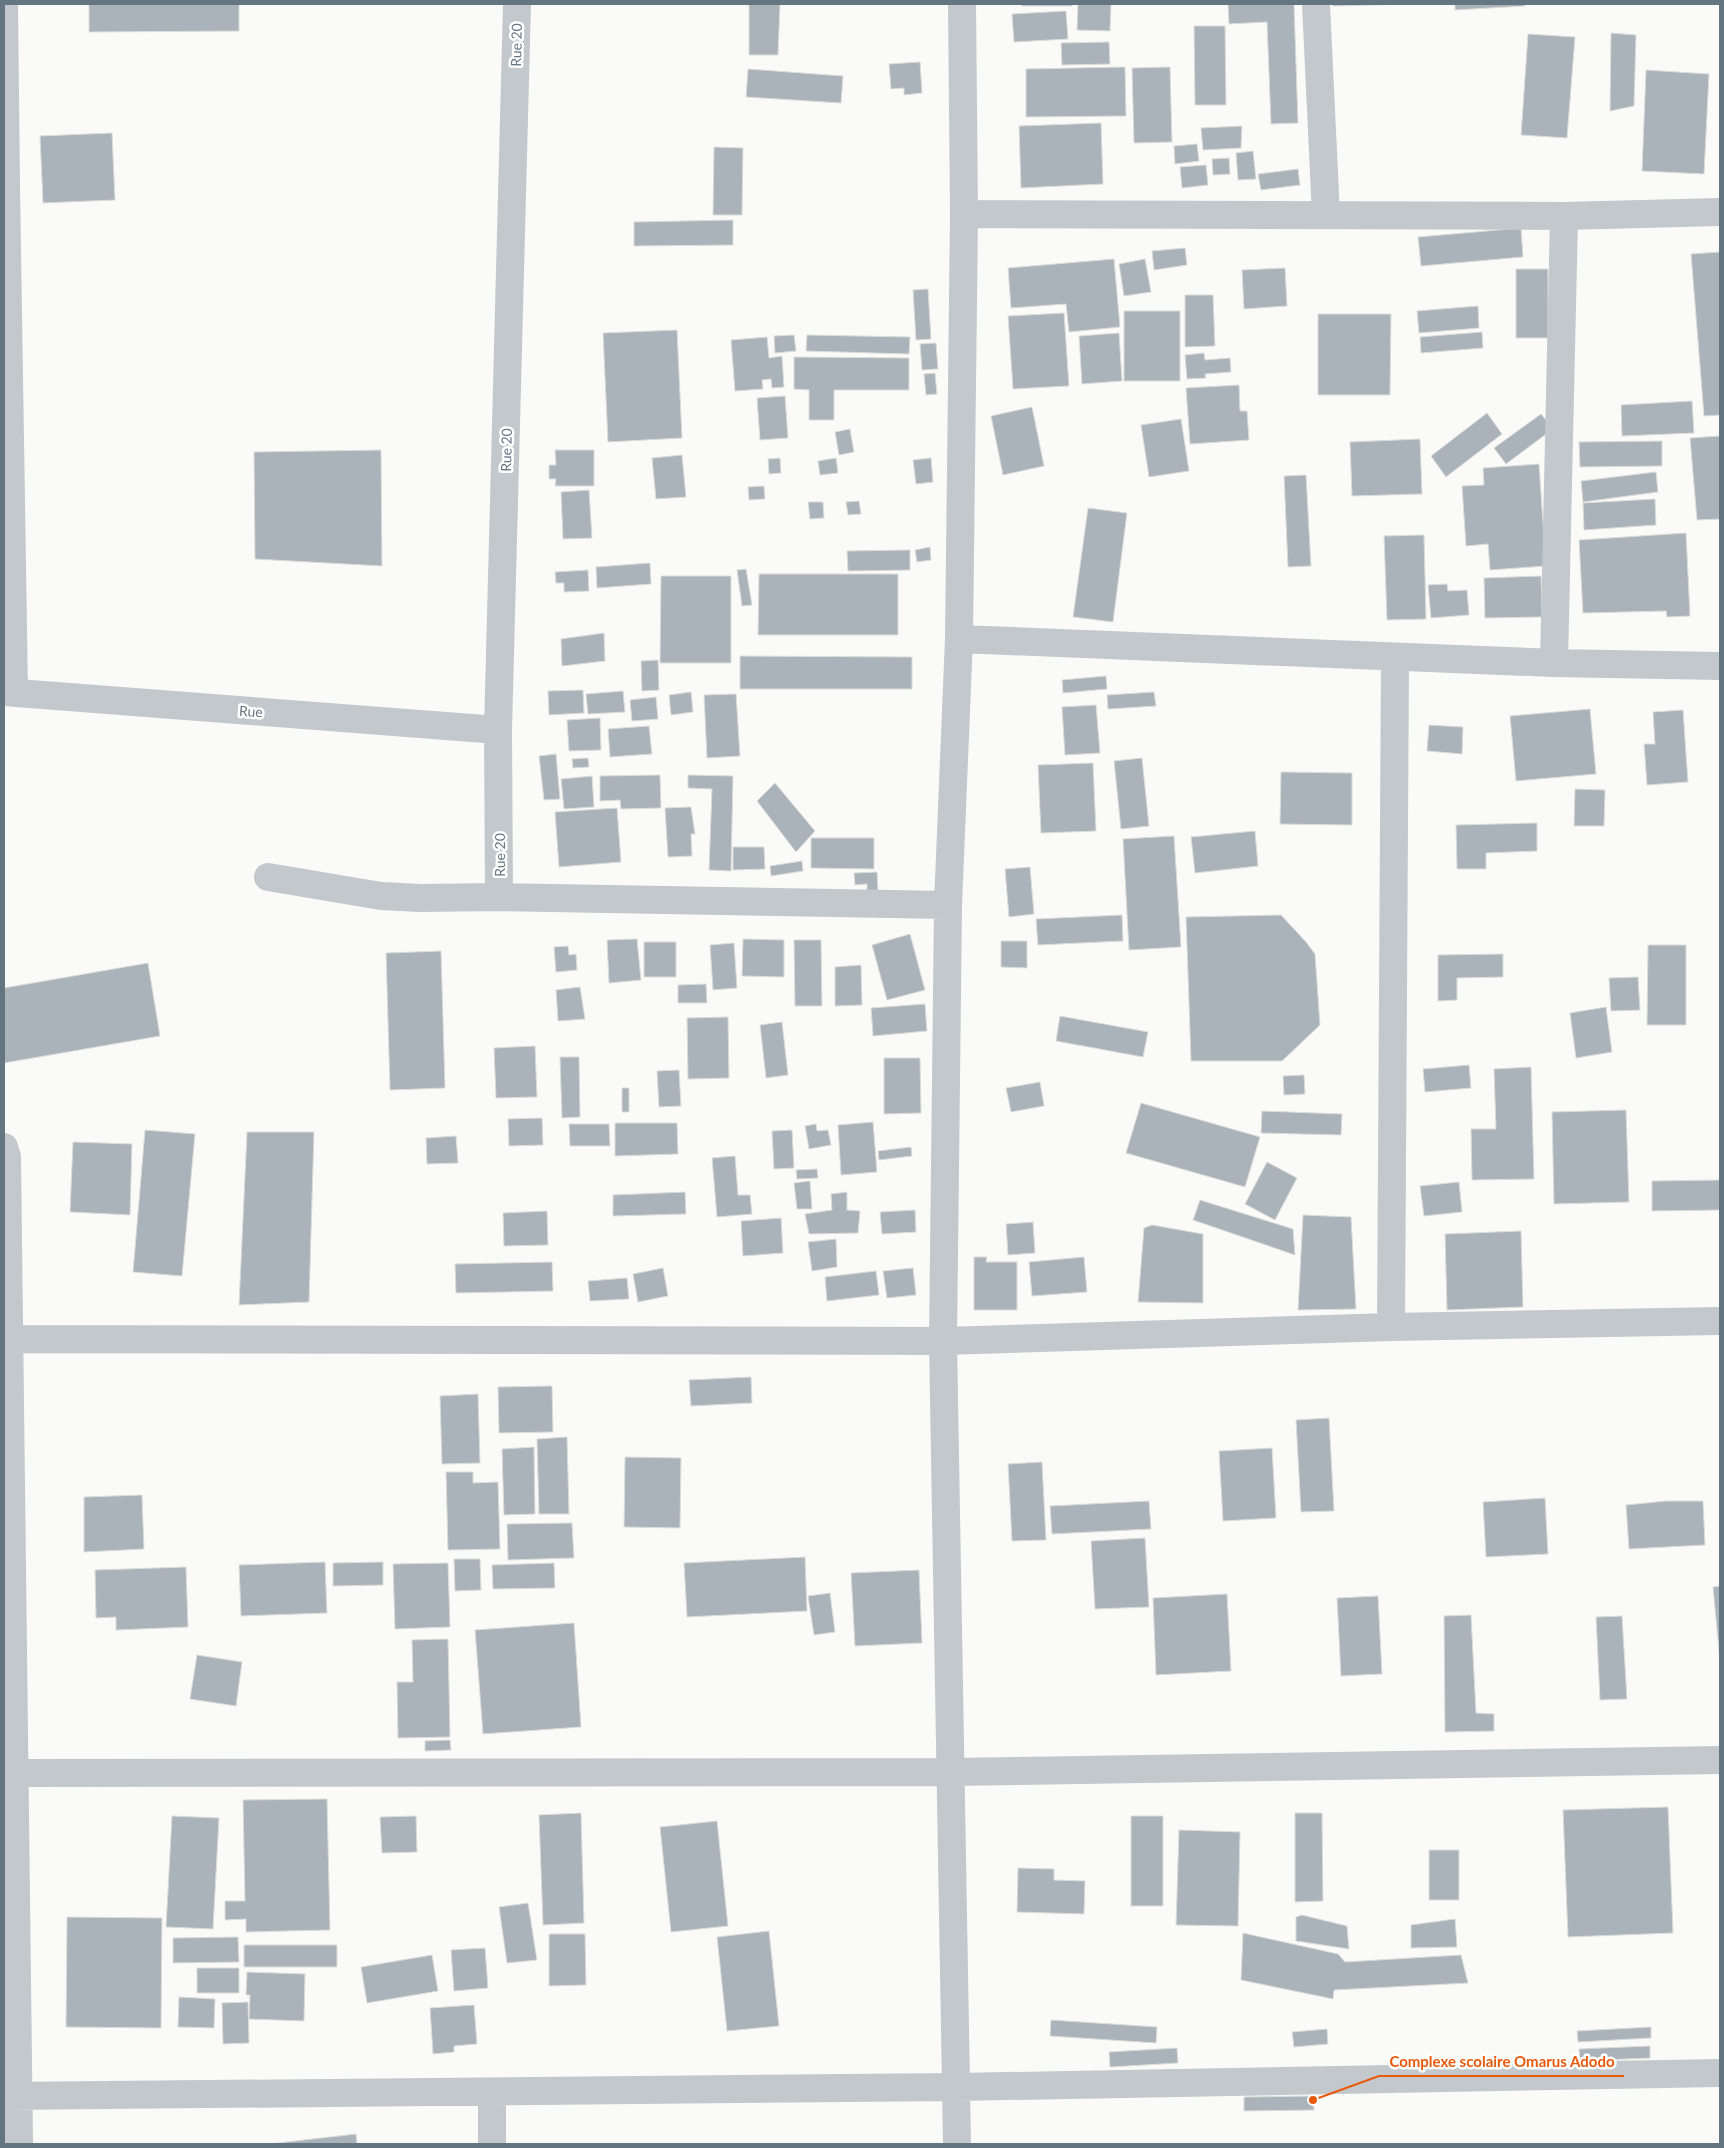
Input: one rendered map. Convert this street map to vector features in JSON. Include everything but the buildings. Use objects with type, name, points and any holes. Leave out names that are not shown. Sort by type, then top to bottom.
[{"type":"street","points":[[4,4],[9,693]]},
{"type":"street","name":"Rue 20","points":[[499,897],[498,730],[517,4]]},
{"type":"street","points":[[957,2144],[943,1341],[948,905],[959,639],[964,214],[962,4]]},
{"type":"street","points":[[1316,4],[1326,215]]},
{"type":"street","points":[[964,214],[1564,216],[1720,212]]},
{"type":"street","points":[[1554,663],[1564,216]]},
{"type":"street","points":[[959,639],[1554,663],[1720,666]]},
{"type":"street","points":[[1391,1327],[1395,657]]},
{"type":"street","name":"Rue","points":[[9,693],[498,730]]},
{"type":"street","points":[[268,877],[381,896],[420,898],[499,897],[948,905]]},
{"type":"street","points":[[4,1147],[7,1158],[14,1773],[11,2096],[19,2144]]},
{"type":"street","points":[[9,1339],[943,1341],[1391,1327],[1720,1321]]},
{"type":"street","points":[[14,1773],[952,1772],[1720,1760]]},
{"type":"street","points":[[11,2096],[492,2093],[1720,2074]]},
{"type":"street","points":[[492,2093],[492,2144]]},
{"type":"place","name":"Complexe scolaire Omarus Adodo","points":[[1313,2100]]}]
